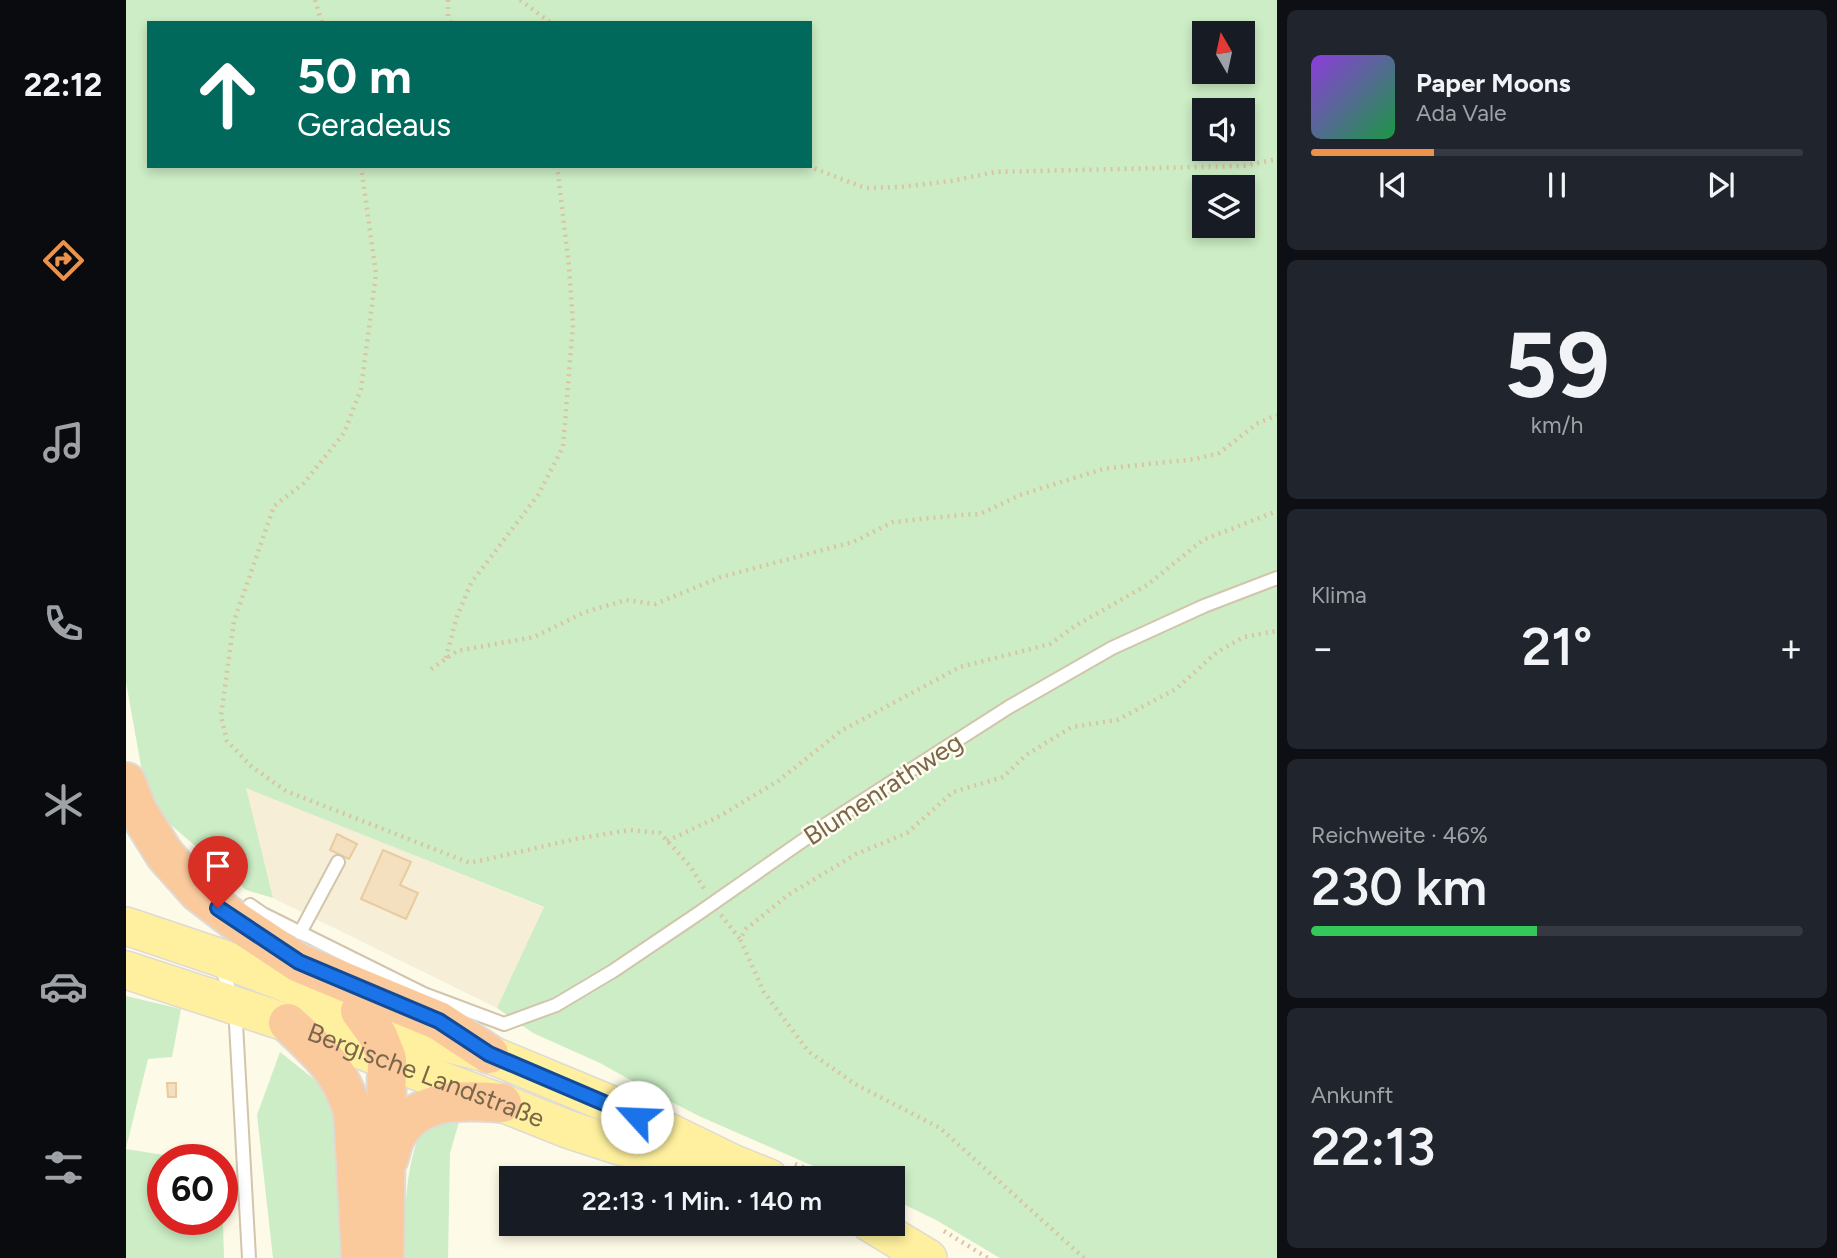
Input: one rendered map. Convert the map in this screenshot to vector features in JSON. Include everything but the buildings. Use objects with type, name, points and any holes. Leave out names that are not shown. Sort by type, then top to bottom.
[{"type":"highway","points":[[126,782],[137,810],[164,855],[199,893],[237,922],[299,962],[439,1021],[496,1039]]},
{"type":"highway","points":[[360,1011],[378,1036],[387,1059],[384,1258]]},
{"type":"highway","points":[[288,1023],[329,1062],[347,1092],[353,1112],[361,1258]]},
{"type":"highway","points":[[386,1167],[397,1133],[410,1118],[425,1109],[463,1100],[502,1102]]},
{"type":"main road","name":"Bergische Landstraße","points":[[126,926],[218,957],[288,1023],[502,1102],[567,1129],[619,1146],[732,1163]]},
{"type":"main road","name":"Bergische Landstraße","points":[[126,970],[360,1011],[435,1040],[496,1039],[617,1107],[739,1166]]},
{"type":"main road","points":[[892,1236],[928,1258]]},
{"type":"lane","name":"Blumenrathweg","points":[[496,1039],[613,971],[828,824],[1009,707],[1112,648],[1204,606],[1277,578]]},
{"type":"lane","points":[[300,933],[338,862]]},
{"type":"lane","name":"Bergische Landstraße","points":[[250,905],[300,933],[424,994],[496,1039]]},
{"type":"lane","points":[[218,957],[261,995],[250,1258]]},
{"type":"path","points":[[316,0],[321,21]]},
{"type":"path","points":[[448,0],[450,21]]},
{"type":"path","points":[[520,0],[548,21]]},
{"type":"path","points":[[812,168],[865,188],[951,181],[995,172],[1244,166],[1277,159]]},
{"type":"path","points":[[361,168],[376,274],[361,389],[344,433],[304,483],[274,506],[233,621],[221,716],[227,741],[252,767],[286,791],[470,863],[575,839],[630,830],[660,833],[667,841],[720,816],[778,780],[841,731],[948,673],[960,667],[1050,644],[1075,626],[1147,584],[1203,540],[1277,511]]},
{"type":"path","points":[[446,658],[456,619],[471,583],[538,495],[563,447],[573,324],[569,266],[556,168]]},
{"type":"path","points":[[431,668],[457,651],[534,637],[584,612],[626,600],[655,604],[720,577],[853,542],[893,522],[980,514],[1020,495],[1103,469],[1196,459],[1219,453],[1258,424],[1277,415]]},
{"type":"path","points":[[1084,1258],[940,1128],[855,1084],[808,1051],[764,992],[740,939],[746,929],[788,895],[856,855],[907,833],[953,792],[1003,777],[1026,755],[1072,727],[1117,720],[1176,689],[1217,652],[1244,637],[1277,631]]},
{"type":"shaded area","points":[[245,787],[545,908],[497,1008],[273,898]]},
{"type":"green space","points":[[126,0],[1277,0],[1277,1258],[1000,1258],[905,1205],[905,1166],[814,1166],[699,1116],[600,1063],[533,1033],[497,1008],[544,907],[246,788],[273,898],[246,890],[148,805],[126,682]]},
{"type":"green space","points":[[126,996],[181,1009],[172,1057],[148,1059],[126,1148]]},
{"type":"green space","points":[[280,1052],[334,1095],[346,1258],[273,1258],[257,1115]]},
{"type":"green space","points":[[462,1112],[450,1153],[448,1258],[402,1258],[409,1175],[422,1128]]},
{"type":"green space","points":[[126,1149],[147,1152],[147,1235],[223,1235],[224,1258],[126,1258]]},
{"type":"route","points":[[218,908],[299,962],[439,1021],[489,1054],[637,1117]]}]
